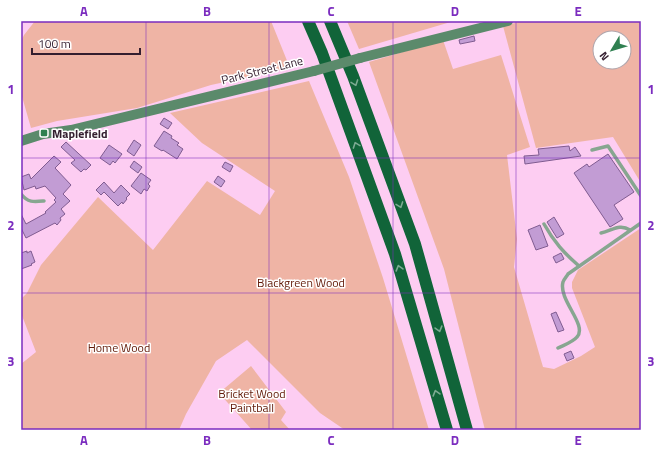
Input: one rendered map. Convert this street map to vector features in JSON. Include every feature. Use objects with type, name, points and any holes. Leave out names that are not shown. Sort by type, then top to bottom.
[{"type":"highway","points":[[308,21],[322,53],[395,254],[447,430]]},
{"type":"highway","points":[[330,21],[353,76],[415,244],[467,430]]},
{"type":"street","name":"Park Street Lane","points":[[21,141],[43,134],[71,130],[314,71],[508,21]]},
{"type":"lane","points":[[592,150],[608,146],[641,196]]},
{"type":"lane","points":[[21,194],[26,200],[31,202],[44,201]]},
{"type":"lane","points":[[558,348],[574,340],[581,331],[568,307],[562,291],[563,282],[568,274],[641,223]]},
{"type":"lane","points":[[544,224],[561,250],[579,266]]},
{"type":"lane","points":[[601,233],[616,227],[625,227],[630,230]]},
{"type":"green space","points":[[35,21],[271,21],[290,68],[211,85],[137,108],[57,121],[31,128],[21,93],[21,41]]},
{"type":"green space","points":[[347,21],[454,21],[359,49]]},
{"type":"green space","points":[[523,21],[641,21],[641,183],[613,137],[536,148],[503,26]]},
{"type":"green space","points":[[443,40],[453,69],[501,55],[530,147],[507,155],[517,239],[514,267],[543,367],[554,369],[581,356],[595,347],[572,288],[572,282],[578,270],[641,228],[641,430],[485,430],[444,269],[369,62]]},
{"type":"green space","name":"Blackgreen Wood","points":[[309,81],[349,177],[383,278],[429,430],[345,430],[320,413],[247,340],[216,361],[186,414],[179,430],[21,430],[21,364],[36,352],[21,313],[21,299],[27,293],[41,265],[98,197],[153,250],[207,181],[260,215],[275,191],[202,143],[170,113]]},
{"type":"green space","name":"Bricket Wood Paintball","points":[[251,366],[286,412],[281,420],[290,430],[252,430],[219,393]]},
{"type":"building","points":[[474,36],[475,41],[460,44],[459,40]]},
{"type":"building","points":[[164,118],[172,123],[168,129],[160,124]]},
{"type":"building","points":[[164,131],[172,136],[171,138],[179,143],[177,145],[183,149],[177,159],[154,146]]},
{"type":"building","points":[[134,140],[141,145],[134,156],[127,151]]},
{"type":"building","points":[[66,142],[91,165],[86,170],[84,169],[81,172],[71,163],[75,160],[61,147]]},
{"type":"building","points":[[109,145],[122,154],[115,163],[113,161],[110,165],[100,158]]},
{"type":"building","points":[[569,146],[570,151],[575,147],[581,156],[525,164],[524,156],[539,155],[538,149]]},
{"type":"building","points":[[608,154],[634,192],[614,205],[623,219],[610,227],[574,173],[587,164],[589,167]]},
{"type":"building","points":[[54,156],[61,162],[55,168],[71,185],[63,194],[70,201],[61,209],[65,214],[60,218],[61,220],[57,225],[55,223],[26,238],[21,228],[21,214],[26,224],[46,213],[45,212],[56,202],[54,200],[56,198],[45,186],[36,189],[35,186],[24,190],[21,177],[29,174],[31,179]]},
{"type":"building","points":[[134,161],[142,167],[138,173],[130,167]]},
{"type":"building","points":[[225,162],[233,166],[230,172],[222,167]]},
{"type":"building","points":[[141,173],[151,180],[148,184],[150,186],[147,191],[144,189],[141,194],[131,186]]},
{"type":"building","points":[[218,176],[225,181],[221,187],[214,182]]},
{"type":"building","points":[[104,182],[114,193],[121,185],[130,194],[123,204],[122,202],[118,206],[104,192],[101,195],[96,190]]},
{"type":"building","points":[[554,217],[564,234],[557,238],[547,222]]},
{"type":"building","points":[[540,225],[548,246],[536,250],[528,230]]},
{"type":"building","points":[[27,251],[27,253],[31,251],[35,262],[31,264],[32,265],[21,269],[21,253]]},
{"type":"building","points":[[561,253],[564,259],[556,263],[553,257]]},
{"type":"building","points":[[556,312],[564,330],[558,332],[551,314]]},
{"type":"building","points":[[571,351],[574,358],[567,361],[564,354]]},
{"type":"place","name":"Maplefield","points":[[44,133]]},
{"type":"park label","name":"Home Wood","points":[[119,347]]}]
